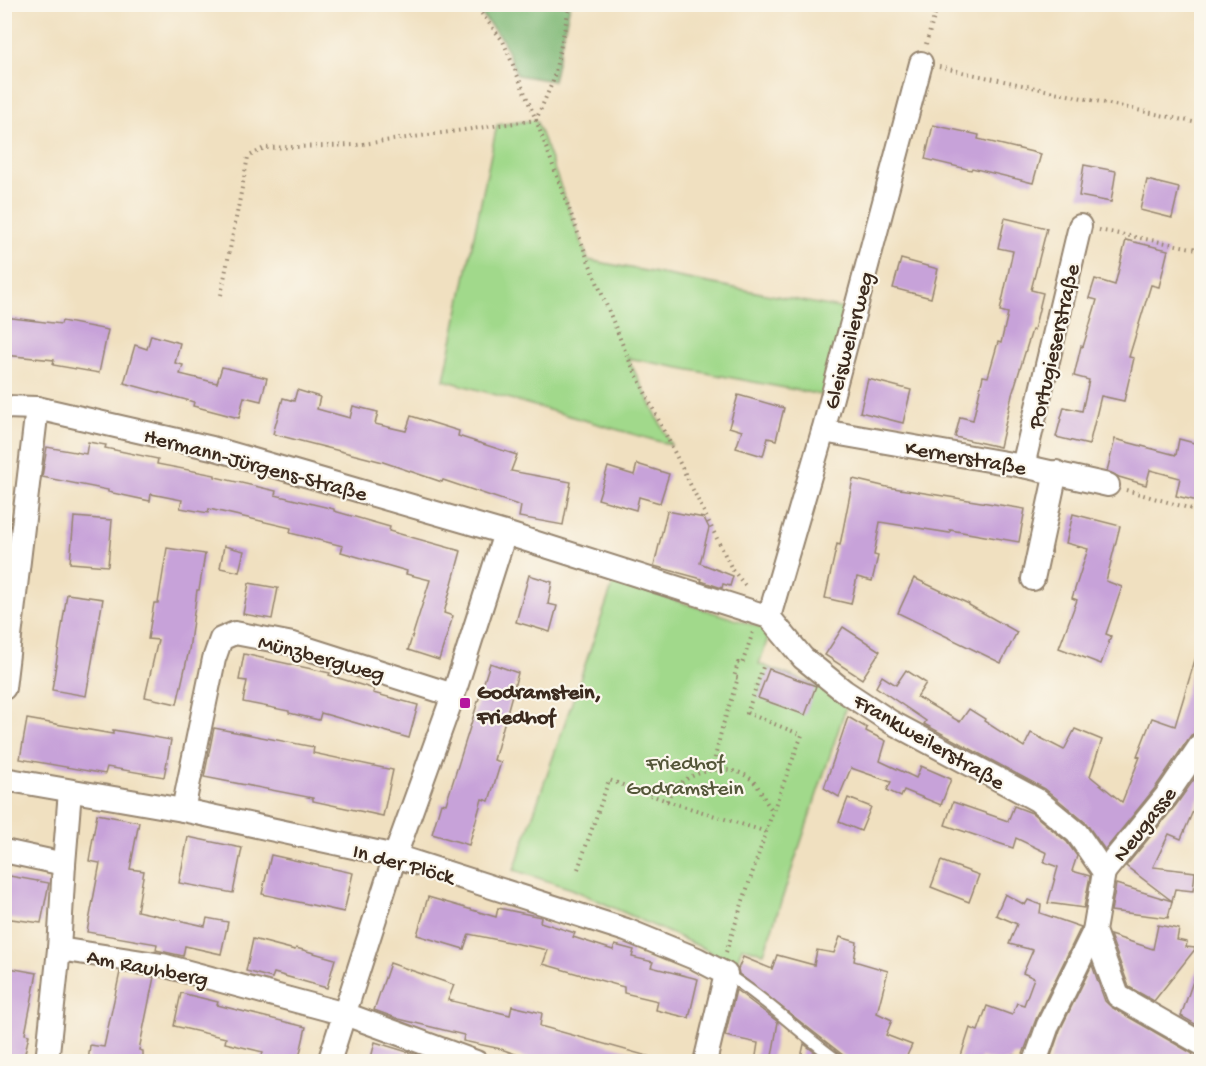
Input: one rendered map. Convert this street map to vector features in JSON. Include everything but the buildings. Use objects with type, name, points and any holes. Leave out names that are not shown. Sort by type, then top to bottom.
[{"type":"street","name":"Gleisweilerweg","points":[[762,621],[823,431],[921,63]]},
{"type":"street","name":"Portugieserstraße","points":[[1023,466],[1080,226]]},
{"type":"street","name":"Hermann-Jürgens-Straße","points":[[4,407],[37,408],[212,448],[505,533]]},
{"type":"street","points":[[4,688],[9,601],[37,408]]},
{"type":"street","name":"Kernerstraße","points":[[823,431],[1056,472],[1108,485]]},
{"type":"street","points":[[1033,579],[1056,472]]},
{"type":"street","points":[[329,1062],[394,856],[453,695],[505,533],[762,621]]},
{"type":"street","name":"Frankweilerstraße","points":[[762,621],[844,691],[891,722],[1037,800],[1077,833],[1104,872]]},
{"type":"street","name":"Münzbergweg","points":[[183,810],[214,658],[221,639],[235,633],[293,644],[453,695]]},
{"type":"street","name":"Neugasse","points":[[1104,872],[1166,796],[1202,742]]},
{"type":"street","name":"In der Plöck","points":[[4,779],[183,810],[394,856],[626,930],[697,959],[726,975]]},
{"type":"street","points":[[59,949],[70,791]]},
{"type":"street","points":[[4,851],[64,864]]},
{"type":"street","points":[[1035,1062],[1048,1025],[1094,931],[1104,872]]},
{"type":"street","points":[[1094,931],[1118,996],[1202,1044]]},
{"type":"street","name":"Am Rauhberg","points":[[47,1062],[59,949],[162,965],[345,1014],[476,1062]]},
{"type":"street","points":[[705,1062],[726,975]]},
{"type":"lane","points":[[726,975],[747,987],[840,1062]]},
{"type":"path","points":[[474,4],[503,41],[628,358],[732,569],[762,621],[742,664],[738,663],[734,676],[738,678],[712,770]]},
{"type":"path","points":[[536,120],[553,81],[570,4]]},
{"type":"path","points":[[938,4],[921,63],[1202,124]]},
{"type":"path","points":[[221,295],[248,157],[264,148],[356,145],[536,120]]},
{"type":"path","points":[[1080,226],[1202,250]]},
{"type":"path","points":[[1108,485],[1202,512]]},
{"type":"path","points":[[730,939],[773,811],[802,735],[747,713],[764,664]]},
{"type":"path","points":[[667,801],[670,793],[680,782],[695,775],[712,770],[732,771],[751,779],[773,811]]},
{"type":"path","points":[[578,869],[609,780],[667,801],[767,832]]},
{"type":"green space","points":[[474,5],[570,5],[553,81],[517,75],[503,41]]},
{"type":"green space","points":[[536,120],[588,260],[855,311],[832,397],[628,358],[671,445],[444,380],[497,125]]},
{"type":"green space","name":"Friedhof Godramstein","points":[[614,581],[763,628],[768,638],[759,664],[825,689],[846,707],[764,953],[742,947],[736,964],[724,961],[705,949],[572,889],[514,870]]},
{"type":"place","name":"Godramstein, Friedhof","points":[[465,703]]}]
